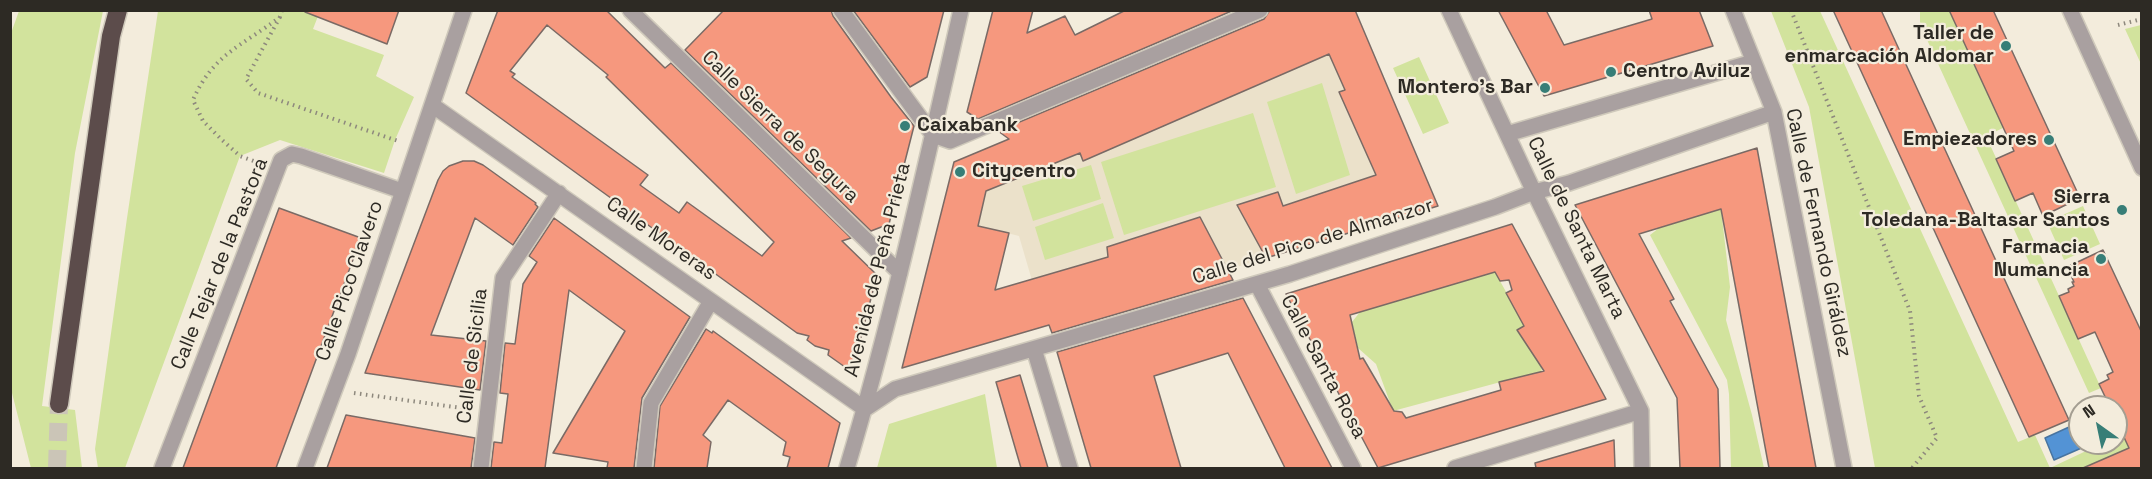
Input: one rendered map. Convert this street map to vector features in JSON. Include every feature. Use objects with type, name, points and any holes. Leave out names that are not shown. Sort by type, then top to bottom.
[{"type":"highway","points":[[60,404],[111,36],[118,10]]},
{"type":"street","name":"Calle Pico Clavero","points":[[305,468],[334,390],[464,10]]},
{"type":"street","name":"Calle Sierra de Segura","points":[[630,10],[900,273]]},
{"type":"street","points":[[841,10],[933,135],[950,141],[1260,10]]},
{"type":"street","name":"Avenida de Peña Prieta","points":[[847,468],[865,409],[900,273],[961,10]]},
{"type":"street","name":"Calle de Santa Marta","points":[[1449,10],[1534,192],[1641,411],[1642,468]]},
{"type":"street","name":"Calle de Fernando Giráldez","points":[[1733,10],[1774,112],[1844,468]]},
{"type":"street","points":[[2070,10],[2142,168]]},
{"type":"street","points":[[1507,134],[1753,62]]},
{"type":"street","name":"Calle Moreras","points":[[432,105],[865,409]]},
{"type":"street","name":"Calle del Pico de Almanzor","points":[[865,409],[895,389],[1257,284],[1495,207],[1534,192],[1569,183],[1774,112]]},
{"type":"street","name":"Calle Tejar de la Pastora","points":[[162,468],[281,160],[292,154],[301,156],[402,191]]},
{"type":"street","name":"Calle de Sicilia","points":[[481,468],[503,278],[560,193]]},
{"type":"street","name":"Calle Santa Rosa","points":[[1257,284],[1353,468]]},
{"type":"street","points":[[644,468],[651,403],[711,301]]},
{"type":"street","points":[[1035,349],[1070,468]]},
{"type":"street","points":[[1455,468],[1641,411]]},
{"type":"path","points":[[282,10],[246,79],[258,93],[417,148]]},
{"type":"path","points":[[1791,10],[1910,311],[1919,396],[1937,438],[1912,468]]},
{"type":"path","points":[[276,168],[240,156],[203,121],[193,100],[200,84],[212,67],[233,48],[280,17]]},
{"type":"path","points":[[2118,25],[2142,19]]},
{"type":"path","points":[[334,390],[487,411]]},
{"type":"shaded area","points":[[1309,10],[1355,11],[1438,206],[1045,325],[1019,236],[940,216],[954,162]]},
{"type":"green space","points":[[19,11],[103,11],[75,153],[42,406],[75,410],[82,468],[31,468],[11,389],[10,36]]},
{"type":"green space","points":[[158,11],[320,11],[313,29],[384,55],[376,76],[414,97],[395,140],[384,173],[280,140],[240,156],[125,468],[98,468],[95,449]]},
{"type":"green space","points":[[1771,11],[1820,11],[2018,442],[2035,435],[2050,468],[1875,468],[1809,107]]},
{"type":"green space","points":[[1920,11],[1956,11],[2003,128],[1986,136],[2101,388],[2089,393],[1923,31]]},
{"type":"green space","points":[[2142,25],[2141,64],[2125,29]]},
{"type":"green space","points":[[1419,57],[1449,123],[1423,134],[1393,68]]},
{"type":"green space","points":[[1322,83],[1350,175],[1296,194],[1267,102]]},
{"type":"green space","points":[[1253,113],[1276,187],[1124,235],[1101,162]]},
{"type":"green space","points":[[1091,165],[1101,199],[1033,221],[1022,186]]},
{"type":"green space","points":[[1103,203],[1114,238],[1045,260],[1035,227]]},
{"type":"green space","points":[[2083,206],[2100,244],[2064,260],[2047,222]]},
{"type":"green space","points":[[1721,209],[1730,287],[1726,320],[1764,468],[1731,468],[1727,380],[1650,235],[1659,228]]},
{"type":"green space","points":[[1495,272],[1525,326],[1517,330],[1523,339],[1539,353],[1543,379],[1508,380],[1393,411],[1376,364],[1358,348],[1352,322],[1360,312]]},
{"type":"green space","points":[[985,394],[997,468],[877,468],[889,424]]},
{"type":"green space","points":[[2078,455],[2113,455],[2083,468],[2050,468]]},
{"type":"water","points":[[2068,427],[2068,454],[2054,460],[2045,438]]},
{"type":"building","points":[[306,10],[399,10],[387,44],[305,12]]},
{"type":"building","points":[[498,10],[606,10],[665,68],[671,63],[851,238],[842,241],[877,275],[852,372],[828,355],[829,350],[815,346],[807,340],[809,336],[797,333],[466,93]],"holes":[[[547,25],[608,75],[606,77],[774,242],[762,256],[687,202],[679,213],[640,185],[648,175],[512,77],[515,74],[510,71]]]},
{"type":"building","points":[[724,10],[831,10],[833,16],[914,126],[889,224],[871,231],[685,50]]},
{"type":"building","points":[[853,10],[944,10],[927,77],[910,87]]},
{"type":"building","points":[[993,10],[1033,10],[1027,33],[1065,16],[1075,35],[1126,10],[1234,10],[978,119],[967,112]]},
{"type":"building","points":[[1270,10],[1355,10],[1438,206],[1266,258],[1237,205],[1278,192],[1283,206],[1376,175],[1339,92],[1345,90],[1329,54],[1083,161],[1080,153],[986,191],[978,226],[1009,233],[995,290],[1108,257],[1107,247],[1200,217],[1233,280],[1052,333],[1049,325],[902,368],[954,162],[1009,139],[998,131],[1264,19]]},
{"type":"building","points":[[1498,10],[1546,10],[1564,45],[1652,19],[1649,10],[1699,10],[1713,46],[1544,96]]},
{"type":"building","points":[[1833,10],[1881,10],[2068,418],[2068,420],[2029,437]]},
{"type":"building","points":[[1949,10],[1993,10],[2080,198],[2043,216],[2033,193],[2015,201],[1996,159],[2014,151]]},
{"type":"building","points":[[1757,148],[1816,468],[1769,468],[1721,209],[1639,234],[1674,299],[1670,301],[1718,389],[1720,468],[1680,468],[1677,398],[1575,205]]},
{"type":"building","points":[[463,161],[474,161],[483,165],[536,203],[538,207],[513,245],[475,218],[431,335],[486,341],[480,390],[365,373],[438,180],[449,166]]},
{"type":"building","points":[[279,208],[361,238],[276,468],[183,468]]},
{"type":"building","points":[[554,218],[690,317],[642,398],[634,468],[607,468],[608,462],[553,453],[625,331],[569,290],[545,468],[491,468],[494,442],[502,443],[508,394],[500,393],[505,343],[515,344],[523,284],[537,262],[529,256]]},
{"type":"building","points":[[1512,224],[1606,399],[1378,468],[1286,294]],"holes":[[[1495,272],[1500,281],[1509,280],[1512,290],[1506,293],[1524,326],[1517,330],[1544,371],[1499,382],[1501,390],[1406,418],[1402,412],[1394,411],[1363,358],[1360,359],[1350,315]]]},
{"type":"building","points":[[2103,250],[2142,333],[2142,468],[2083,468],[2113,455],[2128,455],[2128,395],[2104,395],[2099,384],[2109,379],[2107,375],[2113,372],[2095,332],[2078,339],[2059,296],[2069,292],[2068,289],[2074,286],[2067,267]]},
{"type":"building","points":[[1243,298],[1332,468],[1285,468],[1228,353],[1154,376],[1181,468],[1091,468],[1057,352]]},
{"type":"building","points":[[706,329],[712,333],[713,331],[840,423],[828,468],[787,468],[790,457],[783,455],[786,442],[728,400],[703,435],[711,442],[707,468],[654,468],[660,406]]},
{"type":"building","points":[[1020,375],[1048,468],[1021,468],[996,382]]},
{"type":"building","points":[[346,415],[475,438],[471,468],[327,468]]},
{"type":"building","points":[[1614,440],[1615,468],[1536,468],[1535,463]]},
{"type":"tunnel","points":[[57,468],[59,404]]},
{"type":"place","name":"Taller de enmarcación Aldomar","points":[[2006,46]]},
{"type":"place","name":"Centro Aviluz","points":[[1611,72]]},
{"type":"place","name":"Montero's Bar","points":[[1545,88]]},
{"type":"place","name":"Caixabank","points":[[905,126]]},
{"type":"place","name":"Empiezadores","points":[[2049,140]]},
{"type":"place","name":"Citycentro","points":[[960,172]]},
{"type":"place","name":"Sierra Toledana-Baltasar Santos","points":[[2122,210]]},
{"type":"place","name":"Farmacia Numancia","points":[[2101,259]]}]
